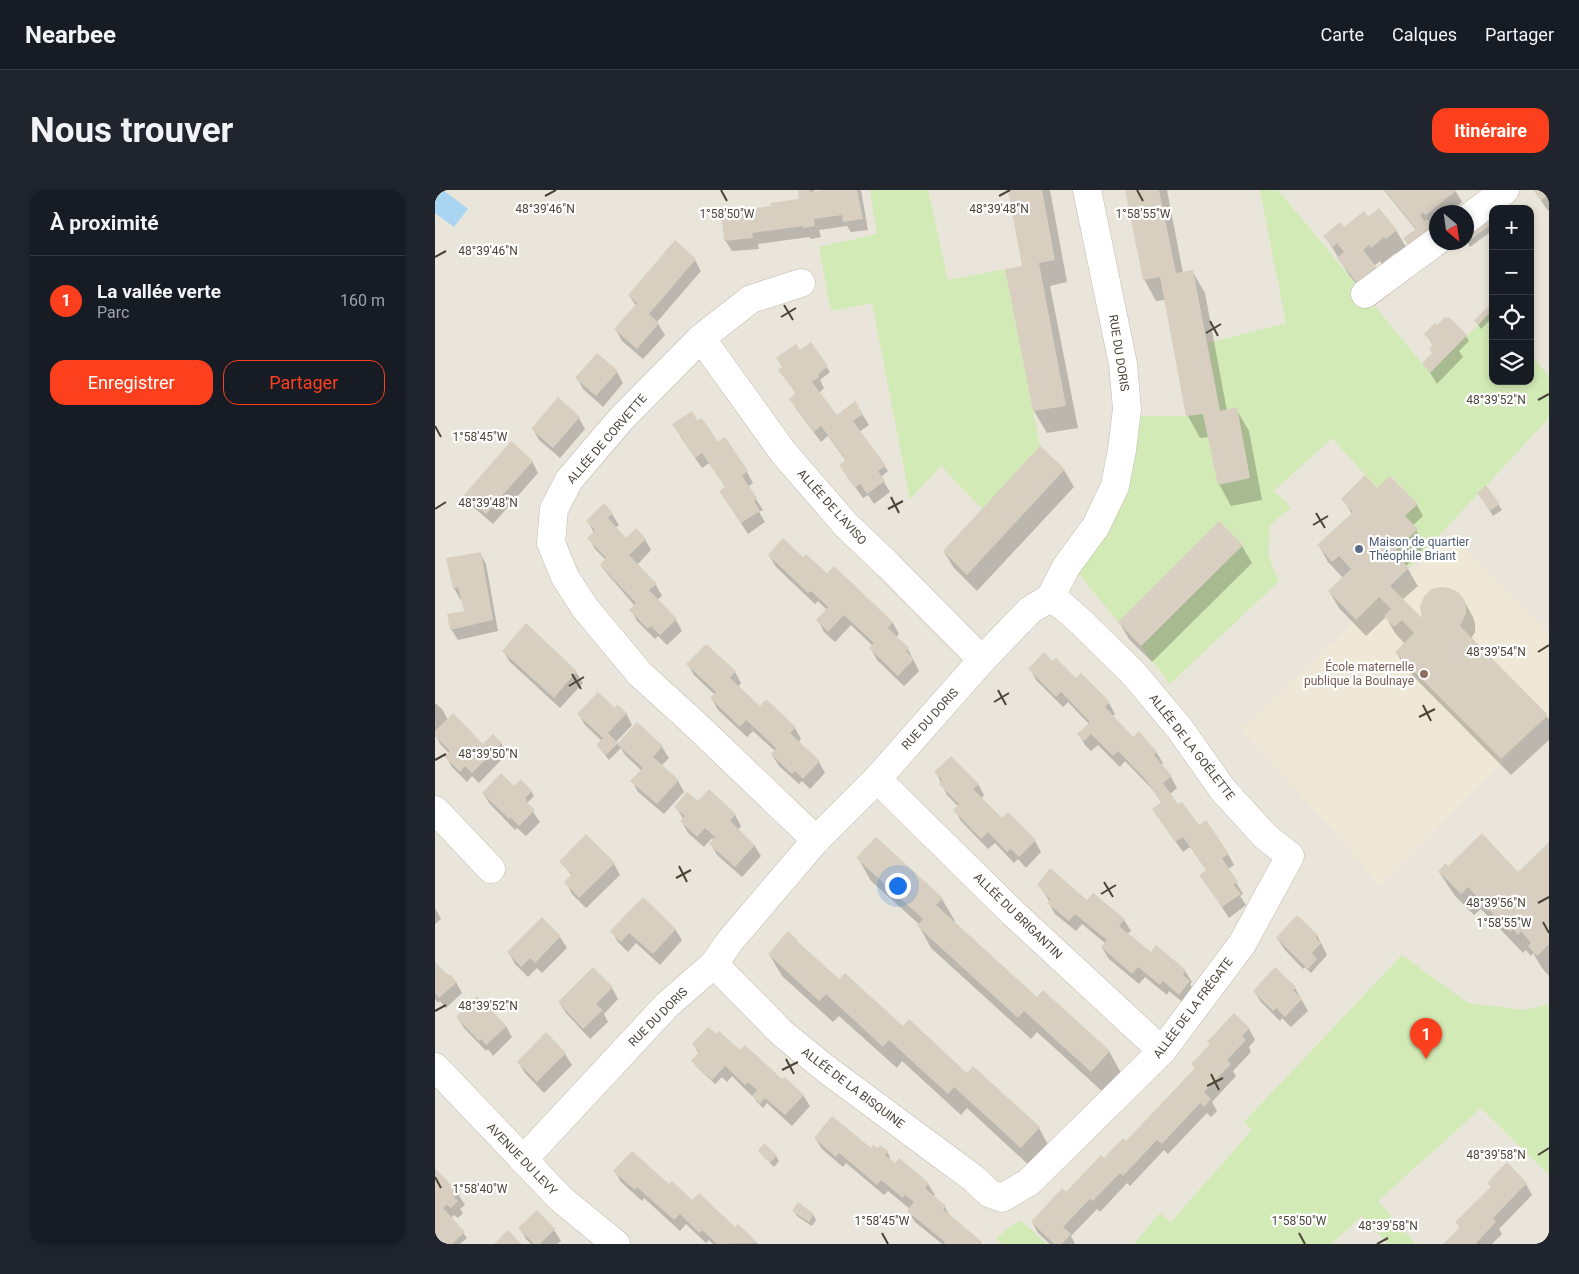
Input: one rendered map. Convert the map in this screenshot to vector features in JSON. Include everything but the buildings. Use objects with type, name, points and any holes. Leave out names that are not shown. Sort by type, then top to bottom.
[{"type":"street","name":"RUE DU DORIS","points":[[523,1160],[667,1005],[714,964],[730,941],[816,840],[877,779],[982,660],[1031,610],[1050,598],[1066,567],[1096,526],[1115,486],[1127,409],[1123,364],[1087,190]]},
{"type":"street","points":[[1474,213],[1505,190]]},
{"type":"street","points":[[1365,294],[1429,247]]},
{"type":"street","name":"ALLÉE DE CORVETTE","points":[[801,283],[751,299],[701,338],[621,419],[569,480],[554,509],[551,543],[565,577],[585,608],[640,674],[816,840]]},
{"type":"street","name":"ALLÉE DE L'AVISO","points":[[701,338],[783,452],[846,525],[982,660]]},
{"type":"street","name":"ALLÉE DE LA GOÉLETTE","points":[[1050,598],[1063,606],[1087,627],[1134,674],[1180,729],[1223,790],[1266,837],[1289,856]]},
{"type":"street","name":"ALLÉE DU BRIGANTIN","points":[[877,779],[1013,914],[1162,1051]]},
{"type":"street","points":[[435,810],[491,869]]},
{"type":"street","name":"ALLÉE DE LA FRÉGATE","points":[[1002,1198],[1029,1182],[1162,1051],[1241,944],[1289,856]]},
{"type":"street","name":"ALLÉE DE LA BISQUINE","points":[[714,964],[783,1034],[826,1069],[973,1178],[989,1193],[1002,1198]]},
{"type":"street","name":"AVENUE DU LEVY","points":[[435,1067],[561,1199],[616,1244]]},
{"type":"shaded area","points":[[435,190],[1549,190],[1549,1244],[435,1244]]},
{"type":"shaded area","name":"École maternelle publique la Boulnaye","points":[[1450,534],[1549,632],[1549,715],[1381,886],[1331,828],[1241,730],[1379,597],[1394,590]]},
{"type":"green space","points":[[870,190],[928,190],[948,280],[1005,269],[1040,446],[982,509],[941,466],[910,499],[872,303],[831,311],[819,247],[877,234]]},
{"type":"green space","points":[[1260,190],[1278,190],[1430,373],[1489,314],[1489,385],[1534,385],[1534,357],[1549,377],[1549,418],[1409,568],[1394,552],[1417,528],[1405,516],[1417,504],[1391,476],[1377,488],[1332,438],[1274,491],[1291,507],[1270,526],[1268,555],[1279,581],[1170,684],[1141,646],[1243,545],[1219,521],[1118,622],[1079,574],[1108,533],[1128,493],[1135,457],[1139,416],[1203,414],[1218,484],[1250,478],[1237,408],[1220,411],[1208,343],[1286,323]]},
{"type":"green space","points":[[1402,955],[1468,1003],[1525,1010],[1549,1004],[1549,1175],[1481,1108],[1378,1201],[1416,1244],[1388,1244],[1361,1216],[1332,1244],[1134,1244],[1160,1213],[1171,1222],[1252,1130],[1244,1122]]},
{"type":"green space","points":[[1020,1220],[1047,1244],[1001,1244],[996,1238]]},
{"type":"water","points":[[435,190],[443,190],[468,209],[454,227],[435,213]]},
{"type":"place","name":"Maison de quartier Théophile Briant","points":[[1359,549]]},
{"type":"place","name":"École maternelle publique la Boulnaye","points":[[1424,674]]},
{"type":"place","name":"La vallée verte","points":[[1426,1059]]}]
